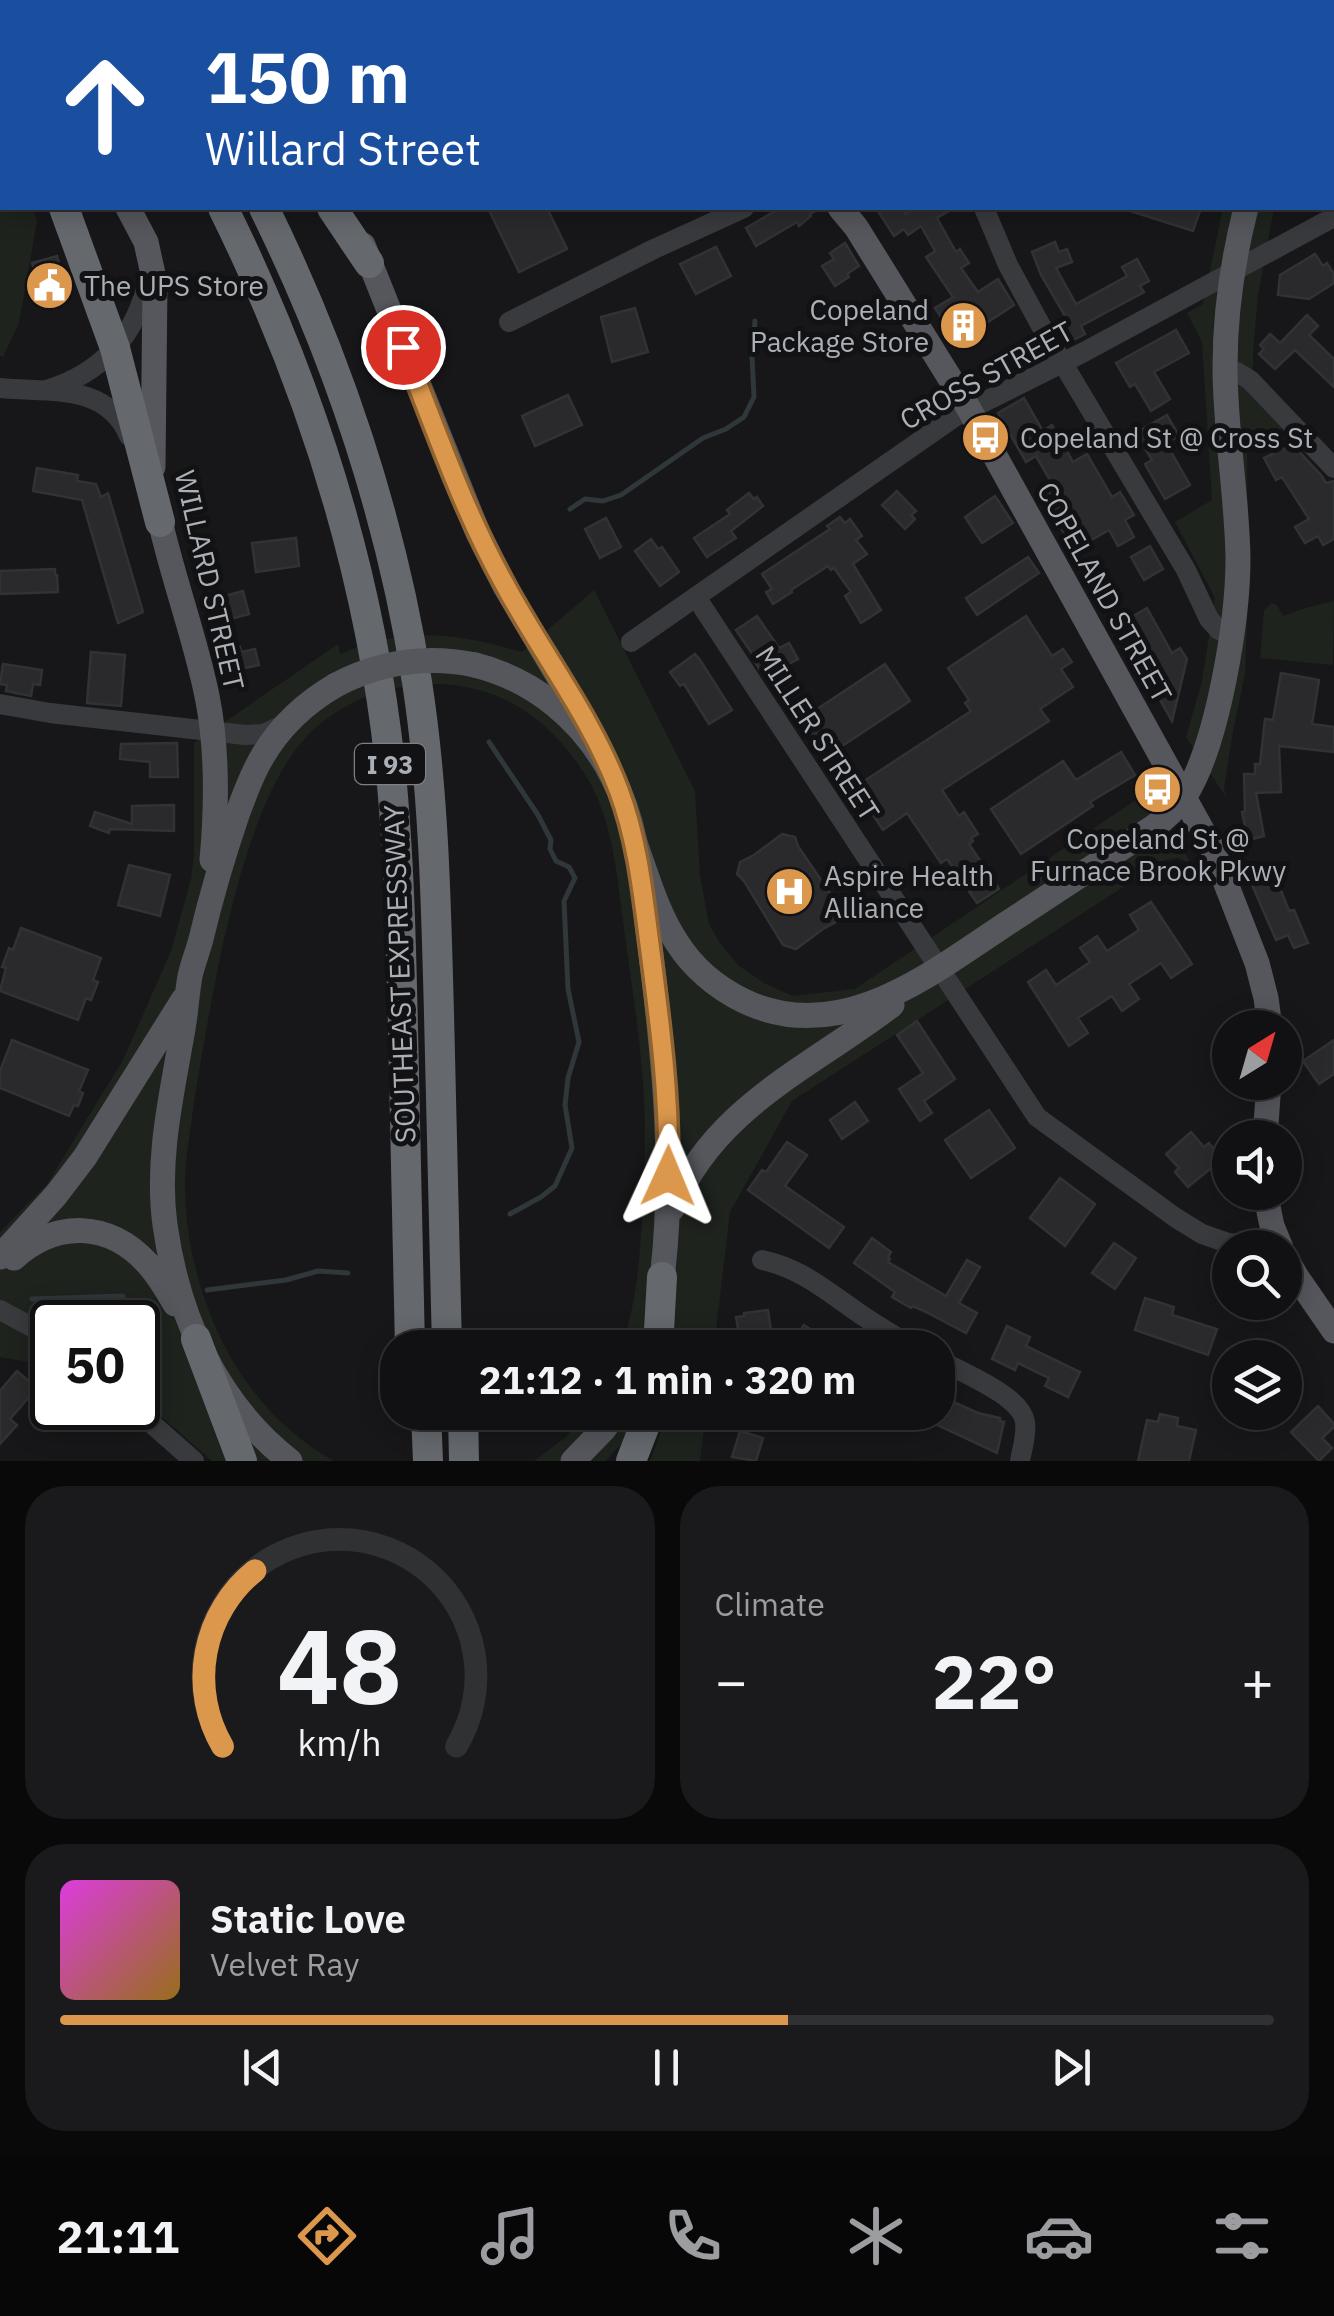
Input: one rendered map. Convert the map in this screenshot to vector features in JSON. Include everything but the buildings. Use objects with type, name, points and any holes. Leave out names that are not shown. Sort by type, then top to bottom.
[{"type":"highway","points":[[65,210],[115,348],[160,522]]},
{"type":"highway","name":"SOUTHEAST EXPRESSWAY","points":[[224,210],[277,325],[312,416],[349,539],[376,664],[398,857],[410,1330]]},
{"type":"highway","name":"I 93","points":[[240,210],[291,319],[330,425],[363,535],[390,662],[405,759],[413,856],[425,1330]]},
{"type":"highway","name":"I 93","points":[[265,210],[310,308],[365,461],[398,586],[416,679],[435,858],[446,1330]]},
{"type":"highway","name":"SOUTHEAST EXPRESSWAY","points":[[281,210],[324,302],[379,456],[412,582],[431,676],[449,841],[461,1330]]},
{"type":"highway","points":[[333,210],[370,262]]},
{"type":"highway","points":[[659,1330],[662,1276]]},
{"type":"highway","points":[[195,1337],[242,1461]]},
{"type":"highway","points":[[423,1430],[438,1453],[452,1430]]},
{"type":"highway","points":[[631,1461],[643,1430]]},
{"type":"main road","name":"WILLARD STREET","points":[[129,210],[150,256],[156,299],[154,473],[160,522],[199,662],[212,732],[216,801],[207,910]]},
{"type":"main road","points":[[348,210],[487,552],[580,712],[618,788],[648,880],[675,940],[714,983],[752,1004],[793,1016],[835,1014],[884,999],[939,968],[1152,828],[1184,797],[1214,719],[1231,634],[1238,558],[1225,370],[1233,271],[1246,210]]},
{"type":"main road","name":"COPELAND STREET","points":[[842,210],[885,272],[969,409],[1184,797],[1218,862],[1252,950],[1268,1010]]},
{"type":"main road","points":[[195,1337],[172,1264],[162,1191],[165,1138],[190,977],[207,910],[250,780],[268,746],[287,723],[336,684],[366,671],[431,660],[475,665],[517,680],[555,704],[586,736],[611,774]]},
{"type":"main road","points":[[635,843],[660,1028],[668,1152],[662,1276],[651,1330]]},
{"type":"main road","points":[[665,1230],[692,1169],[742,1111],[939,968]]},
{"type":"main road","points":[[0,1256],[76,1171],[189,992]]},
{"type":"main road","points":[[0,1272],[31,1243],[66,1231],[102,1234],[125,1244],[146,1262],[235,1406],[290,1461]]},
{"type":"main road","points":[[1302,1285],[1334,1331]]},
{"type":"main road","points":[[574,1461],[603,1430]]},
{"type":"street","points":[[509,322],[740,210]]},
{"type":"street","points":[[985,210],[1015,278],[1194,584],[1213,625],[1231,634]]},
{"type":"street","name":"CROSS STREET","points":[[631,642],[946,422],[1334,217]]},
{"type":"street","points":[[41,391],[74,378],[115,348],[130,331],[147,286],[150,256]]},
{"type":"street","points":[[1225,370],[1250,380],[1334,468]]},
{"type":"street","points":[[0,388],[93,398],[116,412],[128,432],[160,522]]},
{"type":"street","name":"MILLER STREET","points":[[696,597],[1031,1110],[1044,1124],[1212,1237]]},
{"type":"street","points":[[0,704],[254,735],[287,723]]},
{"type":"street","points":[[762,1260],[783,1265],[813,1280],[885,1330]]},
{"type":"street","points":[[0,1310],[30,1326]]},
{"type":"street","points":[[955,1369],[1000,1392],[1021,1410],[1025,1426],[1020,1461]]},
{"type":"street","points":[[159,1430],[194,1461]]},
{"type":"shaded area","points":[[0,210],[34,210],[37,221],[19,323],[3,357]]},
{"type":"shaded area","points":[[1223,210],[1274,210],[1258,295],[1253,383],[1284,428],[1247,446],[1245,674],[1224,788],[1226,797],[1186,737],[1202,681],[1215,598],[1175,522],[1212,500],[1202,342],[1187,313],[1203,304]]},
{"type":"shaded area","points":[[594,590],[695,791],[700,876],[709,924],[738,965],[793,996],[855,989],[1152,789],[1191,864],[1179,858],[1165,860],[792,1101],[730,1212],[716,1330],[626,1330],[640,1253],[644,1099],[617,874],[596,795],[573,757],[540,722],[512,703],[482,691],[416,685],[384,691],[353,703],[325,720],[301,743],[272,789],[260,817],[233,905],[213,994],[185,1179],[194,1261],[222,1341],[243,1377],[269,1409],[299,1438],[334,1461],[212,1461],[160,1415],[160,1300],[30,1300],[30,1362],[0,1357],[0,1232],[47,1184],[123,1060],[171,951],[194,854],[194,743],[338,644],[340,654],[388,639],[431,635],[475,640],[522,652]]},
{"type":"shaded area","points":[[1334,601],[1333,665],[1260,658],[1264,610],[1272,603],[1283,616]]},
{"type":"shaded area","points":[[572,1430],[631,1430],[606,1461],[534,1461]]},
{"type":"shaded area","points":[[662,1430],[704,1430],[700,1461],[650,1461]]},
{"type":"waterway","points":[[570,509],[585,499],[603,501],[621,495],[703,438],[744,417],[754,397],[755,321]]},
{"type":"waterway","points":[[489,742],[538,815],[556,861],[569,867],[575,878],[564,901],[568,989],[579,1042],[565,1105],[572,1148],[555,1186],[510,1214]]},
{"type":"waterway","points":[[207,1290],[286,1280],[318,1271],[348,1273]]},
{"type":"waterway","points":[[32,1299],[123,1296]]},
{"type":"place","name":"The UPS Store","points":[[49,285]]},
{"type":"place","name":"Copeland Package Store","points":[[964,325]]},
{"type":"place","name":"Copeland St @ Cross St","points":[[985,437]]},
{"type":"place","name":"Copeland St @ Furnace Brook Pkwy","points":[[1158,790]]},
{"type":"place","name":"Aspire Health Alliance","points":[[789,891]]},
{"type":"route","points":[[403,347],[487,552],[595,740],[624,804],[640,866],[660,1028],[668,1176]]}]
